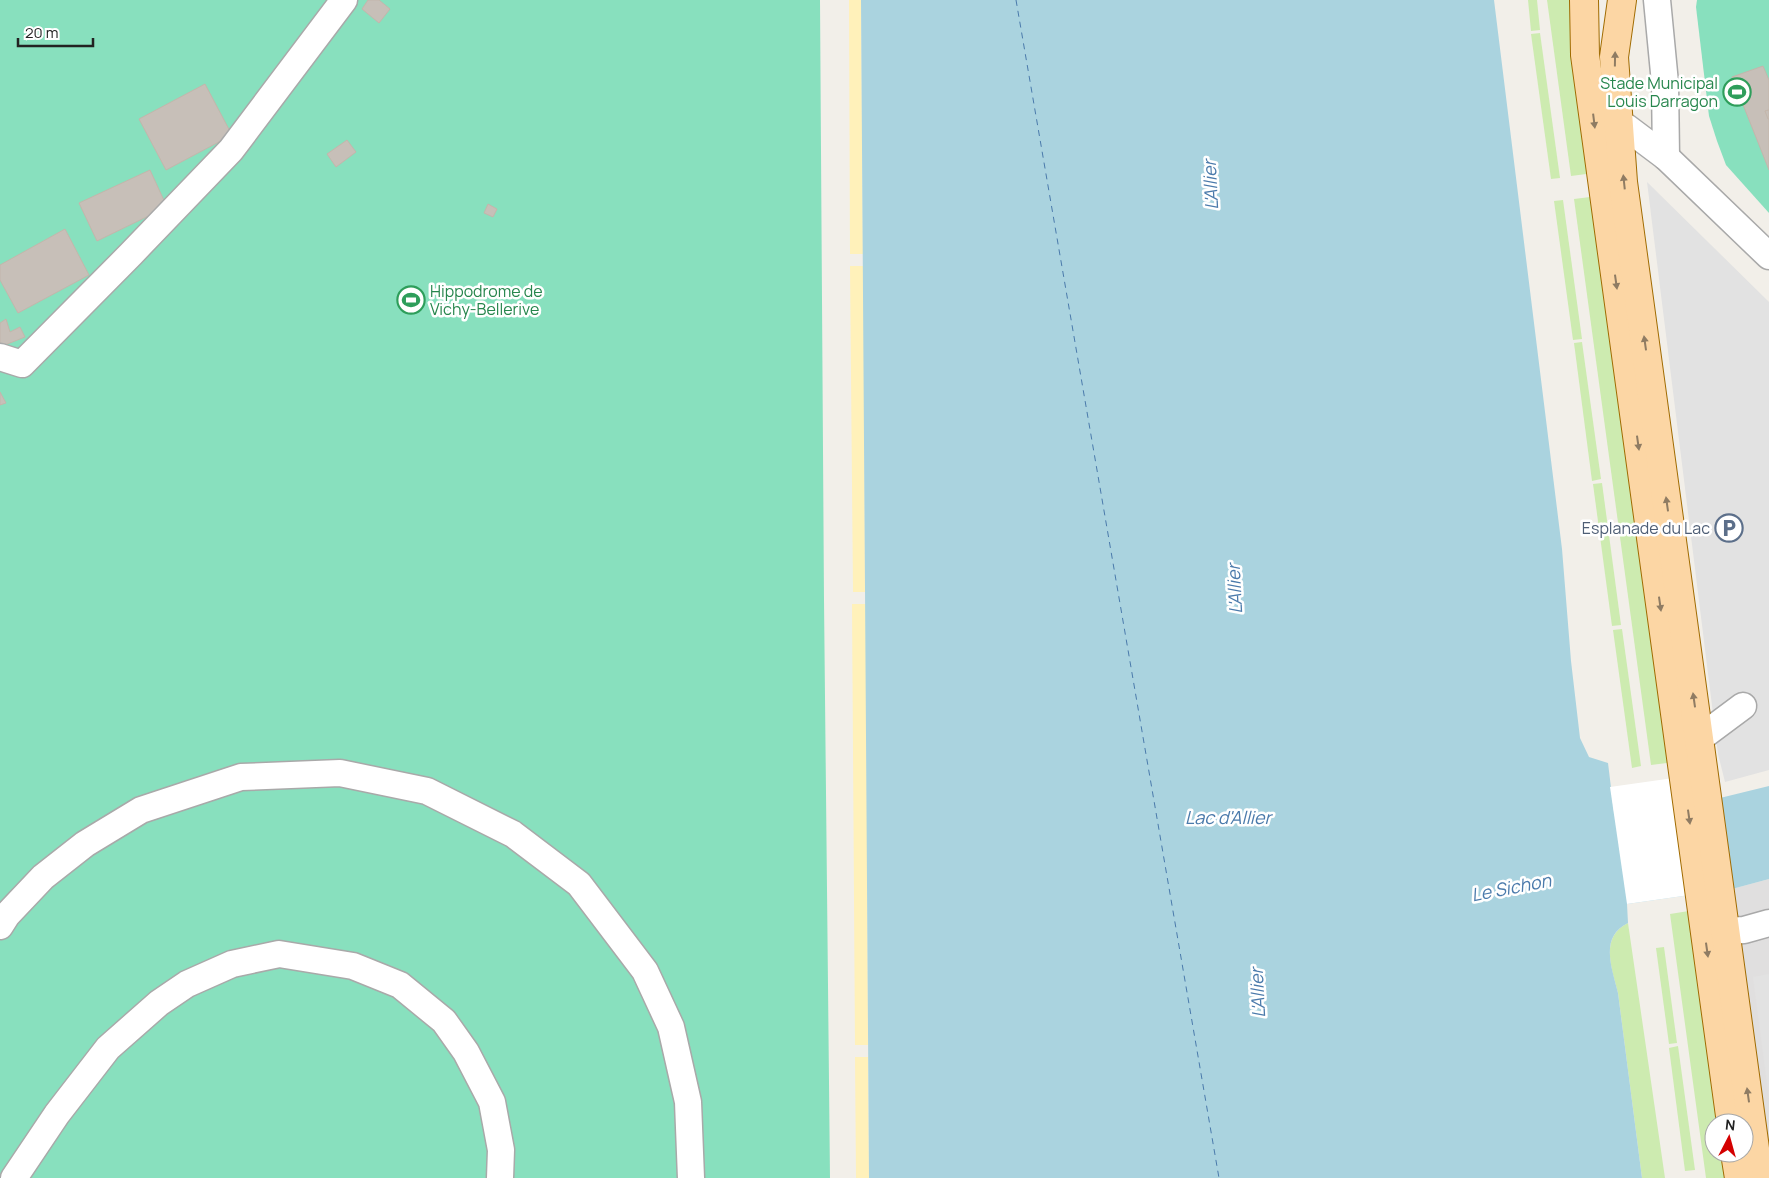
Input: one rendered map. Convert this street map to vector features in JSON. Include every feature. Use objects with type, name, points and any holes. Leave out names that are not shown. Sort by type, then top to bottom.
[{"type":"main road","points":[[1584,0],[1586,64],[1693,767],[1711,899],[1730,1113]]},
{"type":"main road","points":[[1622,0],[1614,57],[1623,182],[1700,738],[1693,767]]},
{"type":"main road","points":[[1711,899],[1726,931],[1759,1178]]},
{"type":"main road","points":[[1737,1163],[1739,1178]]},
{"type":"street","points":[[0,357],[22,364],[131,254],[231,150],[344,0]]},
{"type":"street","points":[[1656,0],[1665,83],[1666,157]]},
{"type":"street","points":[[1618,125],[1626,127],[1666,157],[1769,256]]},
{"type":"street","points":[[1700,738],[1743,706]]},
{"type":"street","points":[[0,926],[43,878],[85,844],[141,810],[241,777],[340,773],[427,791],[513,834],[580,884],[645,971],[670,1027],[688,1102],[691,1178]]},
{"type":"street","points":[[1726,931],[1744,930],[1769,923]]},
{"type":"street","points":[[14,1178],[57,1114],[108,1048],[159,1003],[187,984],[232,964],[279,954],[353,966],[400,985],[444,1021],[466,1052],[492,1102],[501,1150],[500,1178]]},
{"type":"shaded area","name":"Esplanade du Lac","points":[[1647,182],[1769,302],[1769,770],[1725,782],[1718,754]]},
{"type":"shaded area","points":[[1769,879],[1769,1164],[1732,889]]},
{"type":"shaded area","points":[[1769,974],[1769,1098],[1753,977]]},
{"type":"green space","name":"Hippodrome de Vichy-Bellerive","points":[[0,0],[820,0],[830,1178],[0,1178]]},
{"type":"green space","points":[[1528,0],[1537,0],[1540,30],[1531,31]]},
{"type":"green space","points":[[1547,0],[1575,0],[1594,173],[1571,176]]},
{"type":"green space","name":"Stade Municipal Louis Darragon","points":[[1697,0],[1769,0],[1769,213],[1726,165],[1717,141],[1709,116],[1696,7]]},
{"type":"green space","points":[[1540,33],[1560,178],[1551,179],[1531,34]]},
{"type":"green space","points":[[1598,196],[1675,762],[1651,765],[1574,199]]},
{"type":"green space","points":[[1563,200],[1582,339],[1573,340],[1554,201]]},
{"type":"green space","points":[[1582,342],[1601,479],[1592,481],[1574,343]]},
{"type":"green space","points":[[1602,483],[1621,625],[1612,626],[1593,484]]},
{"type":"green space","points":[[1622,629],[1641,766],[1632,768],[1613,630]]},
{"type":"green space","points":[[1695,910],[1724,1113],[1704,1113],[1704,1163],[1730,1163],[1732,1178],[1706,1178],[1670,914]]},
{"type":"green space","points":[[1628,923],[1665,1178],[1642,1178],[1618,993],[1610,954],[1613,936]]},
{"type":"green space","points":[[1664,947],[1677,1043],[1669,1044],[1656,948]]},
{"type":"green space","points":[[1678,1046],[1695,1170],[1685,1171],[1669,1048]]},
{"type":"sand","points":[[849,0],[861,0],[863,254],[850,254]]},
{"type":"sand","points":[[850,266],[864,266],[865,592],[853,592]]},
{"type":"sand","points":[[852,604],[866,604],[868,1045],[855,1045]]},
{"type":"sand","points":[[855,1057],[868,1057],[869,1178],[856,1178]]},
{"type":"water","name":"Lac d'Allier","points":[[861,0],[1494,0],[1562,549],[1571,661],[1580,738],[1589,757],[1608,763],[1614,812],[1720,798],[1769,786],[1769,879],[1732,889],[1627,904],[1628,923],[1613,936],[1610,954],[1611,964],[1618,993],[1642,1178],[869,1178]]},
{"type":"pier","points":[[1716,772],[1732,889],[1627,904],[1610,787]]},
{"type":"building","points":[[368,0],[379,0],[390,9],[379,23],[362,9]]},
{"type":"building","points":[[1763,66],[1769,80],[1769,110],[1765,111],[1769,119],[1769,170],[1732,77]]},
{"type":"building","points":[[205,84],[232,135],[166,170],[139,119]]},
{"type":"building","points":[[1769,110],[1769,119],[1768,119],[1765,111]]},
{"type":"building","points":[[347,140],[356,152],[336,167],[327,154]]},
{"type":"building","points":[[150,170],[167,207],[97,241],[79,203]]},
{"type":"building","points":[[488,204],[497,209],[493,217],[484,213]]},
{"type":"building","points":[[65,229],[89,275],[18,313],[0,280],[0,265]]},
{"type":"building","points":[[6,319],[10,332],[20,327],[25,337],[0,347],[0,323]]},
{"type":"building","points":[[0,392],[6,403],[0,405]]},
{"type":"ferry route","points":[[1016,0],[1219,1178]]},
{"type":"place","name":"Stade Municipal Louis Darragon","points":[[1737,92]]},
{"type":"place","name":"Hippodrome de Vichy-Bellerive","points":[[411,300]]},
{"type":"place","name":"Esplanade du Lac","points":[[1729,528]]},
{"type":"water label","name":"L'Allier","points":[[1210,185]]},
{"type":"water label","name":"L'Allier","points":[[1234,589]]},
{"type":"water label","name":"Le Sichon","points":[[1511,887]]},
{"type":"water label","name":"L'Allier","points":[[1257,993]]}]
